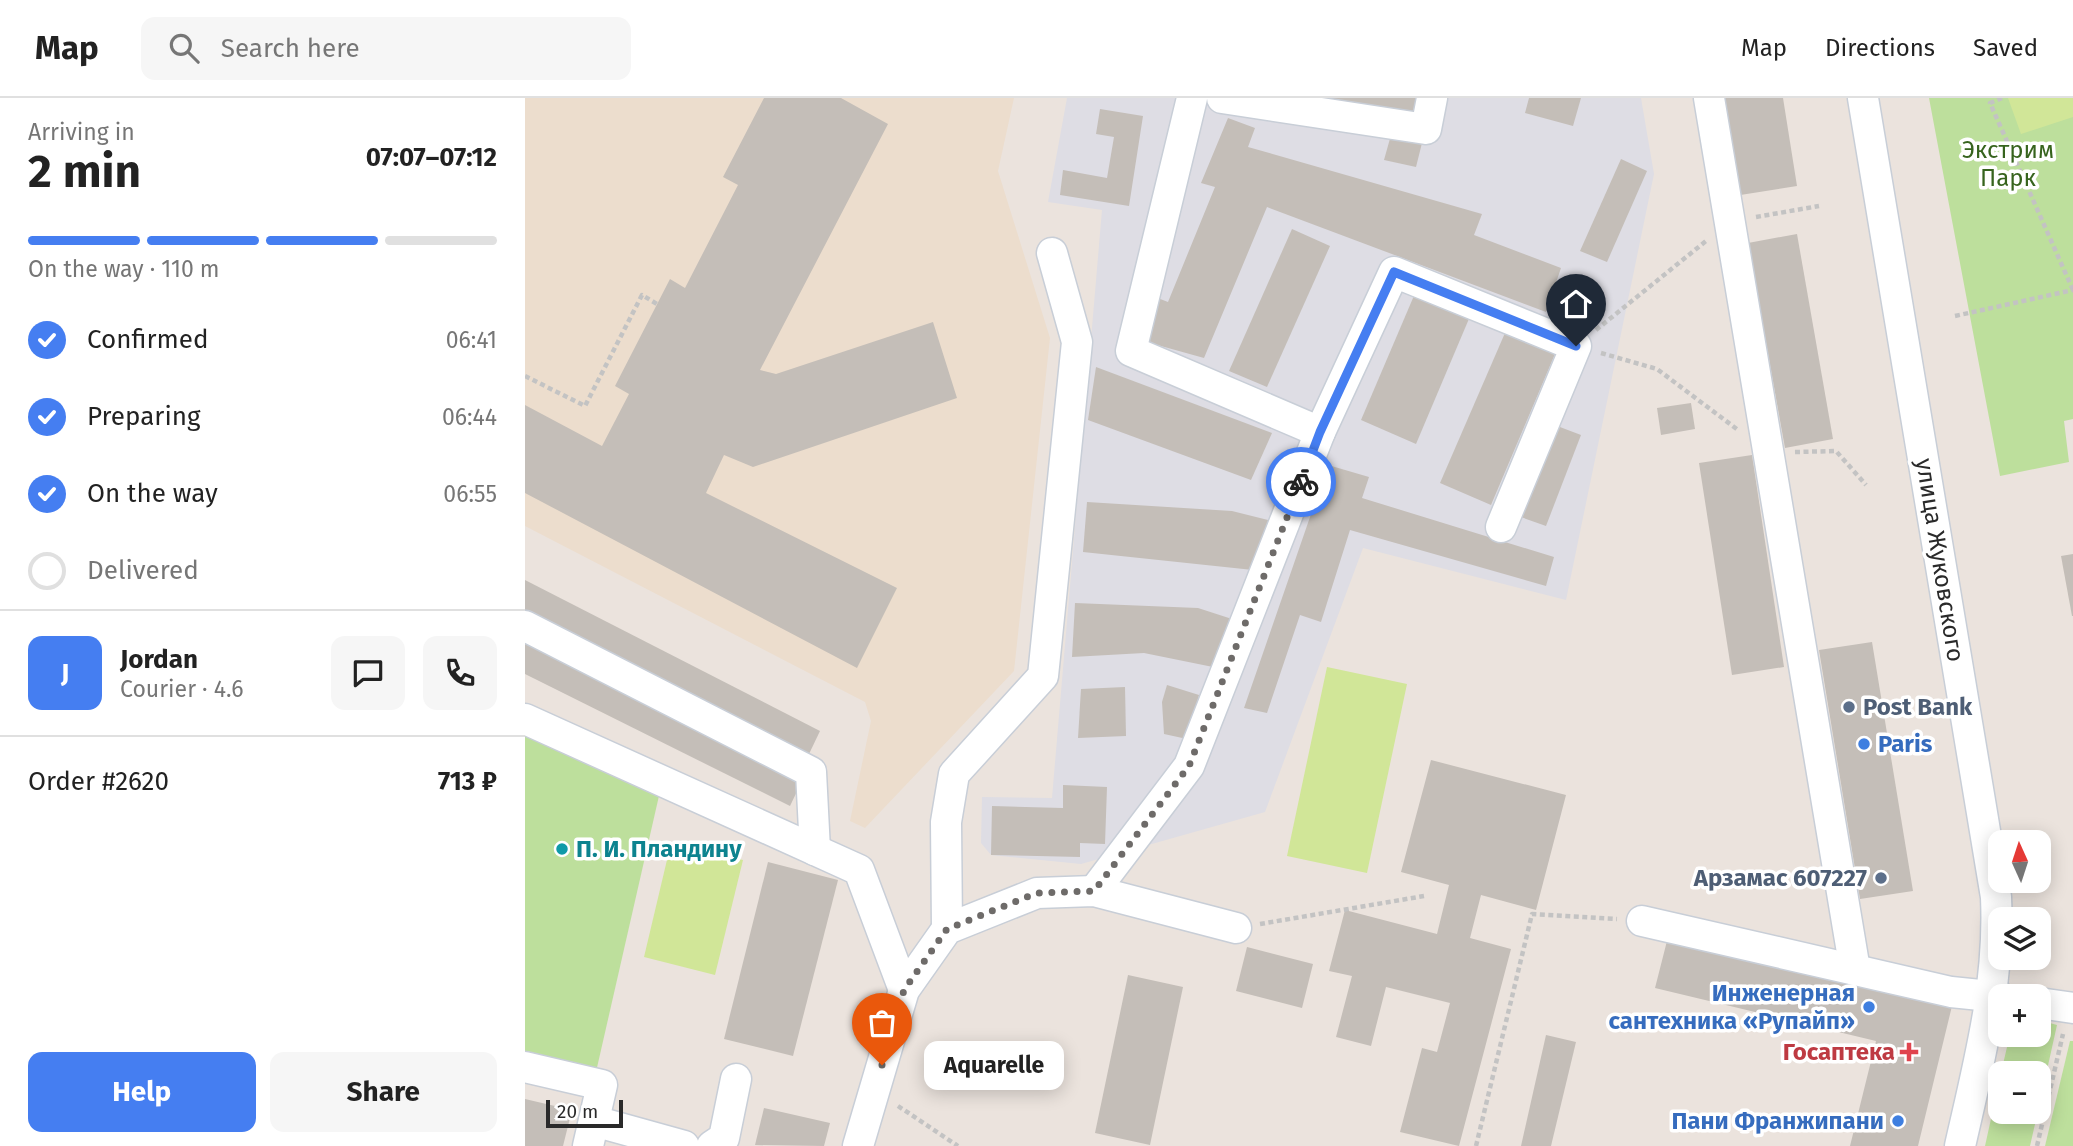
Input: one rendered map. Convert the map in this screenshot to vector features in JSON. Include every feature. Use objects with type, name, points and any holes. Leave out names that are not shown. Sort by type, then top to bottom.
[{"type":"street","points":[[1192,98],[1131,351],[1320,432]]},
{"type":"street","points":[[1222,98],[1426,129],[1432,98]]},
{"type":"street","points":[[1709,98],[1855,970]]},
{"type":"street","name":"улица Жуковского","points":[[1863,98],[1996,897],[1997,984]]},
{"type":"street","points":[[947,929],[946,822],[954,774],[1043,676],[1077,342],[1052,253]]},
{"type":"street","points":[[1094,891],[1189,766],[1320,432],[1394,272],[1576,346],[1501,527]]},
{"type":"street","points":[[525,626],[811,772],[815,850]]},
{"type":"street","points":[[525,719],[859,870],[904,990]]},
{"type":"street","points":[[858,1146],[904,990],[947,929],[1037,893],[1094,891],[1236,928]]},
{"type":"street","points":[[1642,921],[1951,992],[1988,995]]},
{"type":"street","points":[[2051,1010],[2068,1019]]},
{"type":"street","name":"улица Жуковского","points":[[1960,1146],[1988,1032]]},
{"type":"street","points":[[525,1067],[602,1085],[591,1133],[684,1146]]},
{"type":"street","points":[[712,1146],[724,1138],[736,1079]]},
{"type":"path","points":[[1955,316],[2073,290],[1990,103],[2002,98]]},
{"type":"path","points":[[1576,346],[1730,222],[1819,206]]},
{"type":"path","points":[[525,376],[585,407],[642,295],[657,304]]},
{"type":"path","points":[[1576,346],[1657,369],[1768,453],[1836,451],[1866,485]]},
{"type":"path","points":[[1236,928],[1425,896]]},
{"type":"path","points":[[1476,1146],[1532,914],[1642,921]]},
{"type":"path","points":[[2037,1146],[2068,1019]]},
{"type":"path","points":[[875,1091],[958,1146]]},
{"type":"shaded area","points":[[525,98],[1014,98],[998,171],[1050,338],[1014,671],[865,828],[850,821],[871,721],[865,702],[525,526]]},
{"type":"shaded area","points":[[1067,98],[1641,98],[1654,174],[1566,600],[1363,548],[1265,812],[1081,864],[991,855],[981,843],[982,797],[1052,798],[1102,210],[1048,202]]},
{"type":"green space","name":"Экстрим Парк","points":[[1929,98],[2073,98],[2073,419],[2064,421],[2069,462],[2000,476]]},
{"type":"green space","points":[[2008,98],[2073,98],[2073,117],[2021,134]]},
{"type":"green space","points":[[1327,667],[1407,684],[1367,873],[1287,856]]},
{"type":"green space","points":[[525,728],[661,787],[596,1072],[525,1054]]},
{"type":"green space","points":[[671,843],[743,860],[715,975],[644,957]]},
{"type":"green space","points":[[2051,1023],[2057,1025],[2049,1061],[2004,1061],[2007,1047],[2051,1047]]},
{"type":"green space","points":[[2070,1041],[2073,1041],[2073,1146],[2045,1146]]},
{"type":"green space","points":[[1990,1124],[2035,1124],[2030,1146],[1985,1146]]},
{"type":"building","points":[[764,98],[841,98],[888,124],[760,370],[776,374],[933,322],[957,398],[753,467],[724,455],[706,493],[897,588],[857,668],[525,493],[525,405],[602,446],[629,394],[615,386],[670,279],[685,288],[738,185],[723,177]]},
{"type":"building","points":[[1317,98],[1421,98],[1419,114]]},
{"type":"building","points":[[1529,98],[1581,98],[1573,126],[1525,113]]},
{"type":"building","points":[[1718,98],[1783,98],[1797,186],[1734,196]]},
{"type":"building","points":[[1100,109],[1143,116],[1129,206],[1060,195],[1063,170],[1107,178],[1114,137],[1096,134]]},
{"type":"building","points":[[1228,118],[1255,128],[1248,147],[1482,214],[1474,235],[1561,268],[1546,312],[1267,207],[1204,358],[1143,341],[1155,297],[1168,302],[1215,187],[1201,183]]},
{"type":"building","points":[[1391,135],[1422,143],[1416,167],[1384,160]]},
{"type":"building","points":[[1621,159],[1647,171],[1607,262],[1580,251]]},
{"type":"building","points":[[1292,229],[1330,246],[1267,387],[1229,371]]},
{"type":"building","points":[[1797,234],[1833,439],[1785,448],[1748,243]]},
{"type":"building","points":[[1416,291],[1471,314],[1416,444],[1361,420]]},
{"type":"building","points":[[1508,326],[1558,347],[1491,505],[1440,483]]},
{"type":"building","points":[[1096,367],[1272,433],[1251,480],[1088,420]]},
{"type":"building","points":[[1691,403],[1695,429],[1661,435],[1657,408]]},
{"type":"building","points":[[1552,424],[1581,435],[1546,526],[1518,516]]},
{"type":"building","points":[[1752,455],[1784,667],[1732,675],[1699,463]]},
{"type":"building","points":[[1328,465],[1369,477],[1362,498],[1554,557],[1546,586],[1350,530],[1321,622],[1300,615],[1267,713],[1244,708]]},
{"type":"building","points":[[1087,502],[1232,511],[1272,521],[1253,570],[1083,552]]},
{"type":"building","points":[[2073,554],[2073,616],[2072,616],[2061,556]]},
{"type":"building","points":[[525,580],[820,731],[809,754],[525,610]]},
{"type":"building","points":[[1075,603],[1198,608],[1232,619],[1213,667],[1144,653],[1072,657]]},
{"type":"building","points":[[525,642],[802,781],[790,806],[525,674]]},
{"type":"building","points":[[1872,642],[1913,891],[1860,899],[1819,650]]},
{"type":"building","points":[[1167,685],[1199,695],[1187,739],[1164,734],[1162,702]]},
{"type":"building","points":[[1125,687],[1126,736],[1078,738],[1081,689]]},
{"type":"building","points":[[1431,760],[1566,795],[1536,910],[1481,895],[1470,938],[1511,949],[1459,1146],[1400,1132],[1422,1048],[1437,1052],[1450,1003],[1386,987],[1371,1046],[1336,1037],[1352,976],[1329,971],[1345,910],[1437,934],[1449,885],[1401,872]]},
{"type":"building","points":[[1063,785],[1107,787],[1105,844],[1080,843],[1080,857],[991,855],[992,806],[1063,808]]},
{"type":"building","points":[[768,862],[838,880],[793,1056],[724,1039]]},
{"type":"building","points":[[1668,937],[1952,1006],[1918,1146],[1850,1146],[1876,1041],[1655,988]]},
{"type":"building","points":[[1247,947],[1313,964],[1302,1008],[1236,991]]},
{"type":"building","points":[[1128,975],[1183,987],[1150,1145],[1095,1133]]},
{"type":"building","points":[[1546,1035],[1576,1042],[1551,1146],[1521,1146]]},
{"type":"building","points":[[525,1099],[572,1110],[563,1146],[525,1146]]},
{"type":"building","points":[[764,1108],[830,1123],[824,1146],[755,1145]]},
{"type":"way so far","points":[[882,1065],[904,990],[947,929],[1037,893],[1094,891],[1189,766],[1301,482]]},
{"type":"place","name":"Post Bank","points":[[1849,707]]},
{"type":"place","name":"Paris","points":[[1864,744]]},
{"type":"place","name":"П. И. Пландину","points":[[562,849]]},
{"type":"place","name":"Арзамас 607227","points":[[1881,878]]},
{"type":"place","name":"Инженерная сантехника «Рупайп»","points":[[1869,1007]]},
{"type":"place","name":"Госаптека","points":[[1909,1052]]},
{"type":"place","name":"Aquarelle","points":[[882,1065]]},
{"type":"place","name":"Пани Франжипани","points":[[1898,1121]]},
{"type":"route","points":[[1301,482],[1320,432],[1394,272],[1576,346]]}]
